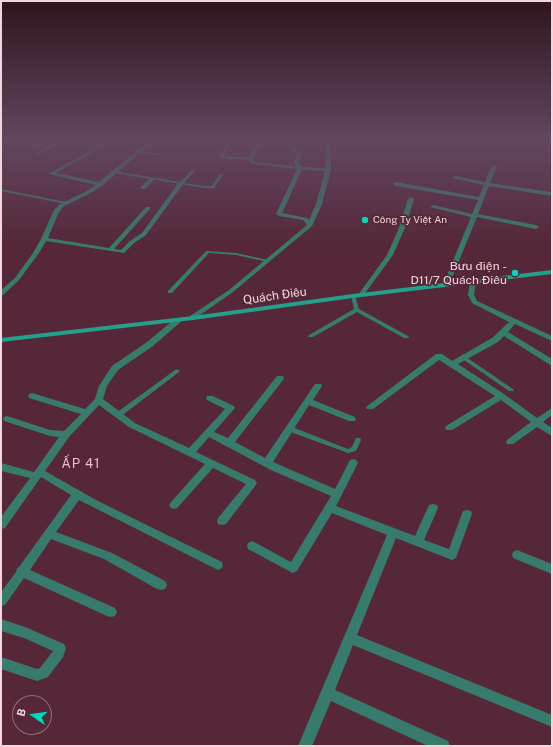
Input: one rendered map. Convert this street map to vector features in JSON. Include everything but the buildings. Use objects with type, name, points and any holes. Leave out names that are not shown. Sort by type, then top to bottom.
[{"type":"main road","name":"Quách Điêu","points":[[1,340],[179,320],[353,296],[552,272]]},
{"type":"street","points":[[65,177],[101,184]]},
{"type":"street","points":[[1,294],[25,268],[44,239],[56,211],[66,202],[101,184],[109,177]]},
{"type":"street","points":[[296,177],[279,214],[305,219],[310,225]]},
{"type":"street","points":[[193,318],[231,291],[310,225],[319,204],[326,177]]},
{"type":"street","points":[[446,285],[490,177]]},
{"type":"street","points":[[455,178],[520,190],[552,194]]},
{"type":"street","points":[[143,188],[152,179]]},
{"type":"street","points":[[44,239],[122,252],[132,242],[144,234],[181,184]]},
{"type":"street","points":[[396,184],[482,199]]},
{"type":"street","points":[[361,295],[390,255],[402,228],[412,198]]},
{"type":"street","points":[[433,207],[536,227]]},
{"type":"street","points":[[110,250],[148,208]]},
{"type":"street","points":[[473,281],[471,295],[474,302],[513,322],[552,339]]},
{"type":"street","points":[[1,525],[66,436],[99,400],[103,386],[115,368],[150,344],[179,320]]},
{"type":"street","points":[[452,364],[495,340],[513,322]]},
{"type":"street","points":[[503,332],[552,363]]},
{"type":"street","points":[[370,407],[439,356],[501,396],[552,433]]},
{"type":"street","points":[[229,443],[280,378]]},
{"type":"street","points":[[267,463],[309,402],[318,386]]},
{"type":"street","points":[[32,396],[87,412]]},
{"type":"street","points":[[449,428],[501,396]]},
{"type":"street","points":[[190,453],[231,408],[210,398]]},
{"type":"street","points":[[99,400],[132,425],[252,483],[222,521]]},
{"type":"street","points":[[309,402],[352,419]]},
{"type":"street","points":[[510,442],[552,411]]},
{"type":"street","points":[[7,419],[50,433],[66,436]]},
{"type":"street","points":[[208,433],[267,463],[337,494]]},
{"type":"street","points":[[174,505],[212,463]]},
{"type":"street","points":[[252,546],[293,568],[330,508],[353,463]]},
{"type":"street","points":[[1,467],[37,474],[218,565]]},
{"type":"street","points":[[1,601],[21,571],[78,494]]},
{"type":"street","points":[[330,508],[452,555],[467,514]]},
{"type":"street","points":[[418,542],[433,508]]},
{"type":"street","points":[[305,746],[351,638],[393,533]]},
{"type":"street","points":[[49,534],[108,556],[161,585]]},
{"type":"street","points":[[517,555],[552,568]]},
{"type":"street","points":[[21,571],[111,612]]},
{"type":"street","points":[[1,625],[60,648],[59,653],[44,673],[37,675],[1,663]]},
{"type":"street","points":[[351,638],[552,720]]},
{"type":"street","points":[[328,693],[443,746]]},
{"type":"lane","points":[[140,177],[181,184],[213,187],[220,177]]},
{"type":"lane","points":[[181,184],[188,177]]},
{"type":"lane","points":[[1,190],[66,202]]},
{"type":"lane","points":[[170,292],[208,252],[236,254],[268,261]]},
{"type":"lane","points":[[353,296],[357,310],[406,337]]},
{"type":"lane","points":[[312,336],[357,310]]},
{"type":"lane","points":[[463,357],[511,390]]},
{"type":"lane","points":[[118,415],[177,371]]},
{"type":"lane","points":[[290,429],[348,450],[354,449],[358,440]]},
{"type":"place","name":"Công Ty Việt An","points":[[365,220]]},
{"type":"place","name":"Bưu điện - D11/7 Quách Điêu","points":[[515,273]]},
{"type":"district","name":"ẤP 41","points":[[81,464]]}]
